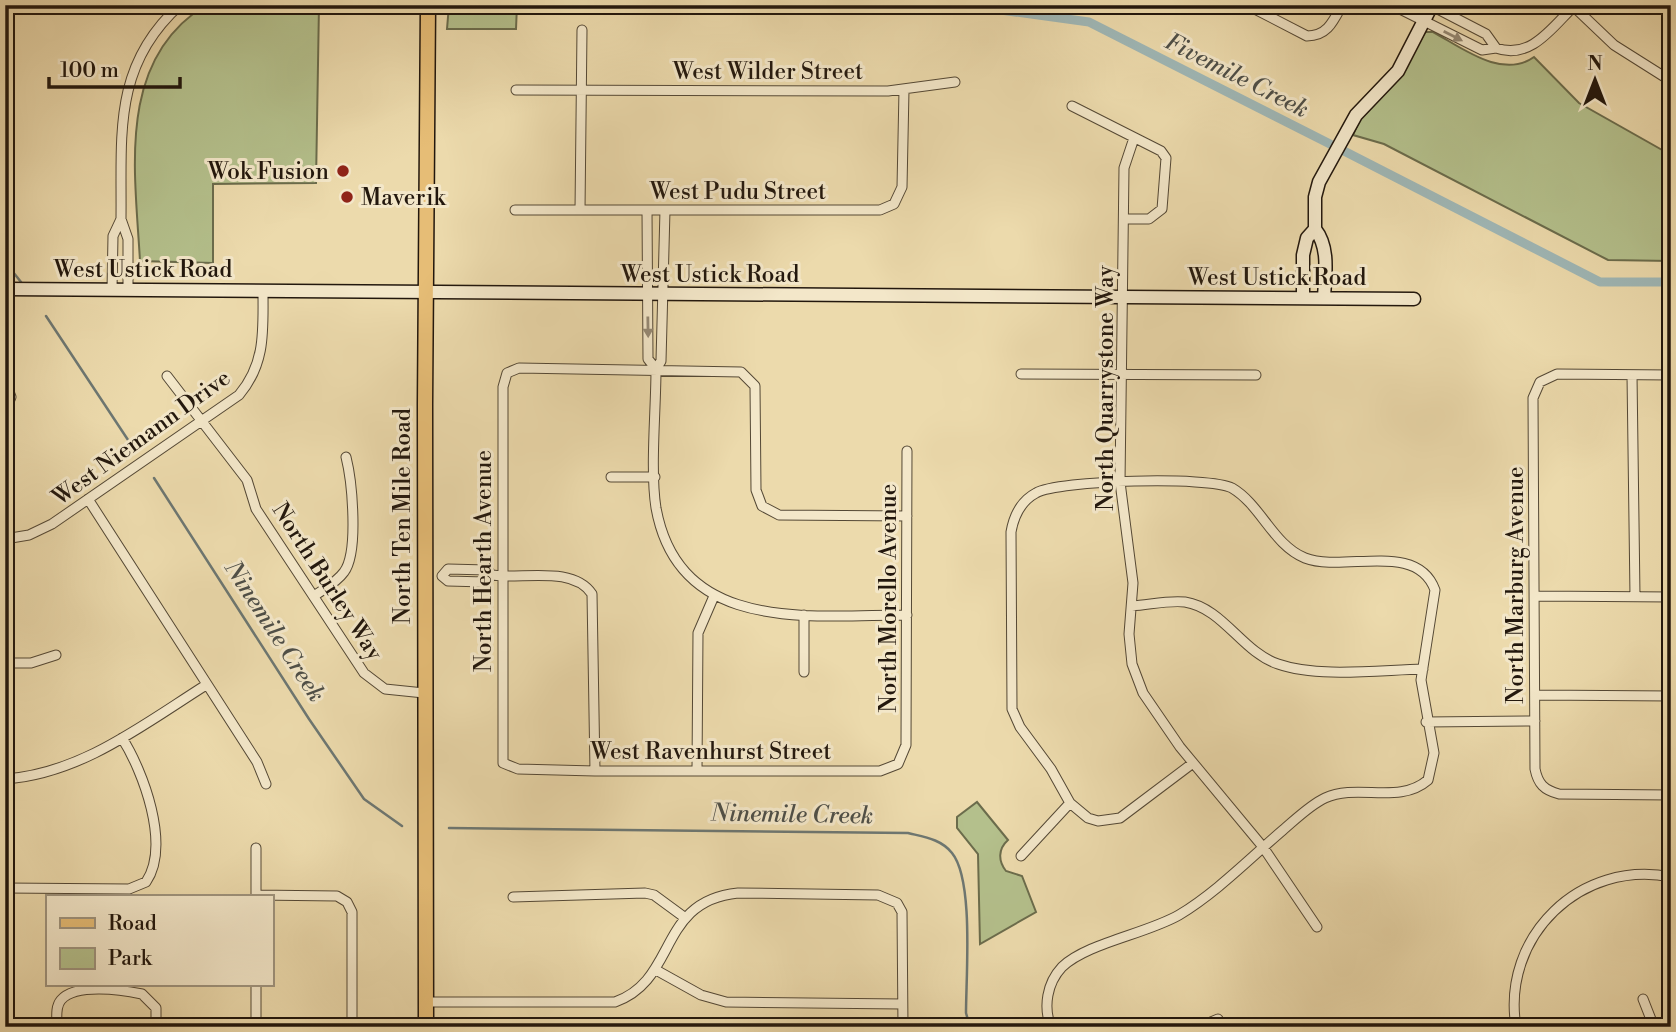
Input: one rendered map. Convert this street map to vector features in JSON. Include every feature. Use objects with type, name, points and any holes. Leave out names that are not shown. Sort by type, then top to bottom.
[{"type":"main road","name":"North Ten Mile Road","points":[[426,1027],[424,693],[428,5]]},
{"type":"main road","points":[[1303,298],[1303,255],[1307,238],[1315,229],[1319,181],[1356,115],[1392,79],[1431,6]]},
{"type":"main road","points":[[1315,229],[1322,238],[1325,255],[1324,298]]},
{"type":"main road","name":"West Ustick Road","points":[[5,289],[1414,299]]},
{"type":"street","points":[[128,290],[128,239],[121,219],[122,122],[133,70],[152,35],[180,5]]},
{"type":"street","points":[[1247,5],[1307,36],[1318,36],[1330,27],[1342,5]]},
{"type":"street","points":[[1392,5],[1482,50],[1496,48],[1516,52],[1538,42],[1572,6],[1620,50],[1671,81]]},
{"type":"street","points":[[1431,6],[1486,34],[1496,48]]},
{"type":"street","points":[[580,210],[582,30]]},
{"type":"street","name":"West Wilder Street","points":[[516,90],[904,90],[955,82]]},
{"type":"street","name":"West Pudu Street","points":[[515,210],[880,210],[894,204],[902,187],[904,90]]},
{"type":"street","points":[[1072,106],[1161,151],[1167,158],[1162,209],[1149,219],[1124,219]]},
{"type":"street","name":"North Quarrystone Way","points":[[1134,138],[1124,168],[1120,482],[1133,583],[1129,645],[1135,674],[1149,702],[1193,763],[1263,847],[1317,927]]},
{"type":"street","points":[[647,210],[648,359],[656,369],[741,372],[755,386],[755,490],[762,506],[779,515],[908,516]]},
{"type":"street","points":[[666,210],[661,361],[656,369],[655,477],[657,509],[666,538],[687,572],[714,596],[761,613],[907,615]]},
{"type":"street","points":[[112,290],[113,236],[121,219]]},
{"type":"street","name":"West Niemann Drive","points":[[5,539],[41,531],[239,395],[258,366],[262,349],[263,291]]},
{"type":"street","name":"North Hearth Avenue","points":[[503,763],[503,387],[507,373],[519,368],[656,369]]},
{"type":"street","points":[[1021,374],[1256,375]]},
{"type":"street","name":"North Marburg Avenue","points":[[1632,375],[1557,374],[1540,382],[1533,398],[1535,769],[1543,787],[1559,794],[1671,795]]},
{"type":"street","points":[[1635,596],[1632,375],[1671,375]]},
{"type":"street","name":"North Burley Way","points":[[167,376],[247,480],[256,509],[373,682],[398,692],[424,693]]},
{"type":"street","points":[[5,381],[11,397],[5,412]]},
{"type":"street","name":"North Morello Avenue","points":[[906,745],[908,451]]},
{"type":"street","points":[[314,596],[338,579],[349,562],[351,477],[346,457]]},
{"type":"street","points":[[611,477],[655,477]]},
{"type":"street","points":[[1051,1027],[1047,1011],[1048,991],[1064,965],[1081,955],[1175,916],[1209,894],[1263,847],[1328,797],[1354,791],[1400,793],[1420,787],[1428,780],[1434,753],[1426,722],[1423,669],[1436,602],[1431,579],[1423,570],[1402,563],[1325,562],[1305,558],[1285,545],[1247,499],[1230,487],[1213,483],[1120,482],[1052,486],[1038,491],[1023,504],[1011,531],[1012,709],[1020,727],[1051,769],[1070,803],[1079,812],[1098,821],[1120,818],[1193,763]]},
{"type":"street","points":[[89,499],[257,762],[266,783]]},
{"type":"street","points":[[425,576],[442,576],[448,581],[485,582],[492,575],[572,578],[585,583],[592,594],[594,615],[595,771]]},
{"type":"street","points":[[697,771],[698,633],[714,596]]},
{"type":"street","points":[[1535,596],[1671,597]]},
{"type":"street","points":[[1132,606],[1177,602],[1197,605],[1211,613],[1251,650],[1292,668],[1423,669]]},
{"type":"street","points":[[804,615],[804,672]]},
{"type":"street","points":[[5,663],[31,663],[56,654]]},
{"type":"street","points":[[5,779],[67,766],[122,738],[206,685]]},
{"type":"street","points":[[1536,695],[1671,696]]},
{"type":"street","points":[[1426,722],[1535,721]]},
{"type":"street","points":[[5,888],[129,889],[146,881],[154,863],[152,812],[141,772],[122,738]]},
{"type":"street","name":"West Ravenhurst Street","points":[[503,763],[518,769],[595,771],[880,771],[898,764],[906,745]]},
{"type":"street","points":[[1021,856],[1070,803]]},
{"type":"street","points":[[256,848],[256,895]]},
{"type":"street","points":[[1516,1027],[1513,1010],[1516,978],[1524,953],[1551,912],[1594,883],[1623,875],[1671,877]]},
{"type":"street","points":[[513,897],[645,893],[654,895],[684,917]]},
{"type":"street","points":[[426,1002],[604,1004],[634,994],[656,970],[684,917],[708,900],[738,893],[888,897],[902,912],[903,1027]]},
{"type":"street","points":[[273,896],[337,896],[347,902],[352,912],[352,1027]]},
{"type":"street","points":[[656,970],[701,995],[726,1002],[902,1004]]},
{"type":"street","points":[[256,986],[256,1027]]},
{"type":"street","points":[[57,1027],[57,1007],[70,993],[132,992],[150,1000],[156,1009],[156,1027]]},
{"type":"street","points":[[1643,999],[1654,1027]]},
{"type":"street","points":[[1199,1027],[1218,1019]]},
{"type":"green space","points":[[206,5],[319,5],[316,183],[213,184],[213,263],[140,261],[135,155],[137,120],[144,86],[157,56],[177,28]]},
{"type":"green space","points":[[449,5],[517,5],[516,29],[447,29]]},
{"type":"green space","points":[[1425,32],[1433,32],[1469,53],[1495,63],[1522,63],[1534,57],[1579,103],[1671,155],[1671,261],[1608,260],[1384,144],[1353,135],[1360,119],[1401,76]]},
{"type":"green space","points":[[977,802],[1008,840],[1001,851],[1002,863],[1006,871],[1022,876],[1036,912],[980,944],[978,854],[957,828],[957,817]]},
{"type":"waterway","name":"Fivemile Creek","points":[[964,5],[1089,22],[1330,144]]},
{"type":"waterway","name":"Fivemile Creek","points":[[1344,151],[1600,282],[1671,282]]},
{"type":"waterway","name":"Ninemile Creek","points":[[5,262],[21,282]]},
{"type":"waterway","name":"Ninemile Creek","points":[[46,316],[134,449]]},
{"type":"waterway","name":"Ninemile Creek","points":[[154,478],[309,719],[364,799],[402,826]]},
{"type":"waterway","name":"Ninemile Creek","points":[[449,828],[908,833],[932,839],[952,853],[959,866],[963,884],[967,929],[966,1013],[970,1027]]},
{"type":"place","name":"Wok Fusion","points":[[343,171]]},
{"type":"place","name":"Maverik","points":[[347,197]]}]
